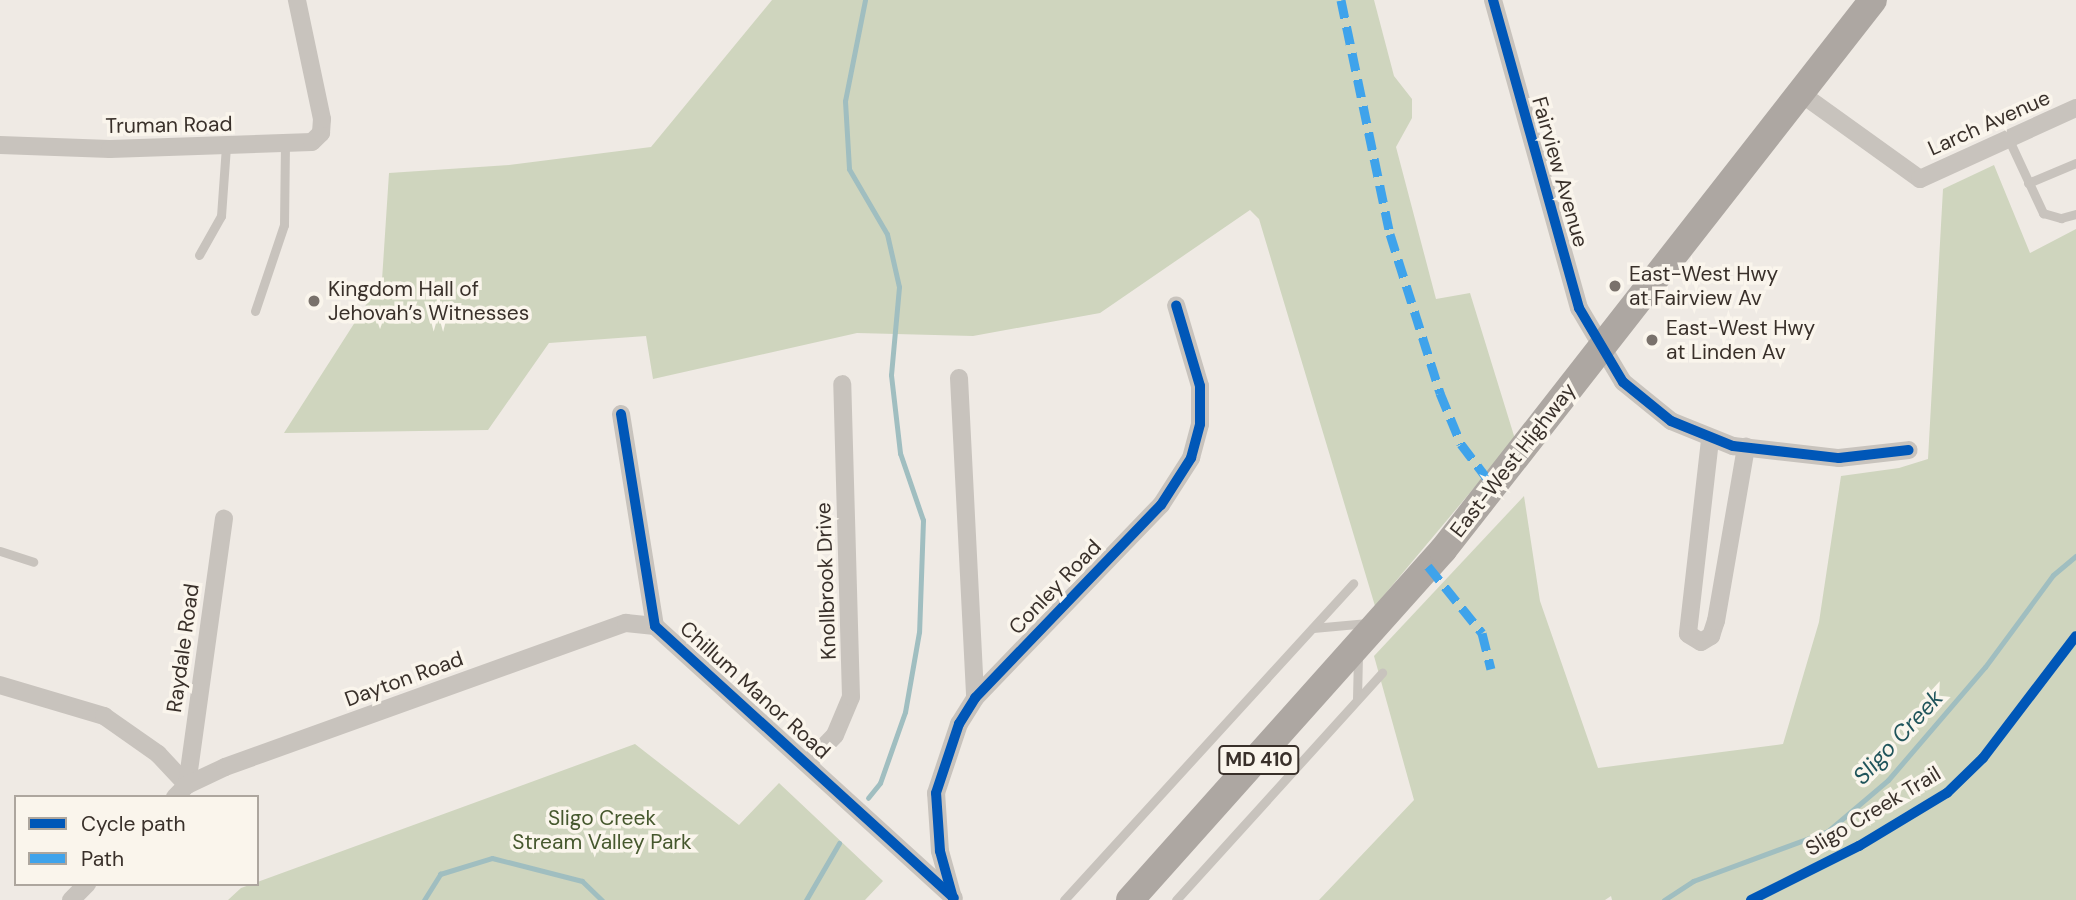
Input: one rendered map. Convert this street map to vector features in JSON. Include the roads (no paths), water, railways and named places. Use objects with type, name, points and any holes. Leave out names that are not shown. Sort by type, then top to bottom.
[{"type":"main road","name":"East-West Highway","points":[[1130,900],[1385,616],[1601,349],[1803,94],[1873,0]]},
{"type":"street","name":"Truman Road","points":[[0,145],[226,147],[285,145],[317,138],[322,119],[297,0]]},
{"type":"street","name":"Fairview Avenue","points":[[1493,0],[1573,290],[1601,349],[1638,397],[1671,421],[1710,440],[1839,458],[1909,450]]},
{"type":"street","name":"Larch Avenue","points":[[1803,94],[1920,179],[2076,108]]},
{"type":"street","name":"Conley Road","points":[[954,899],[940,850],[936,793],[949,746],[975,698],[1161,505],[1183,473],[1200,424],[1200,386],[1175,305]]},
{"type":"street","points":[[960,377],[975,698]]},
{"type":"street","name":"Knollbrook Drive","points":[[809,762],[835,735],[851,696],[842,384]]},
{"type":"street","name":"Chillum Manor Road","points":[[621,414],[655,626],[809,762],[954,899]]},
{"type":"street","points":[[1710,440],[1688,634],[1701,642],[1712,636],[1716,621],[1746,447]]},
{"type":"street","name":"Raydale Road","points":[[181,791],[224,519]]},
{"type":"street","name":"Dayton Road","points":[[181,791],[626,623],[655,626]]},
{"type":"street","points":[[0,685],[104,716],[158,754],[181,791]]},
{"type":"street","points":[[71,900],[85,886]]},
{"type":"lane","points":[[2009,140],[2028,183],[2050,218],[2076,214]]},
{"type":"lane","points":[[255,311],[284,225],[285,145]]},
{"type":"lane","points":[[199,255],[221,216],[226,147]]},
{"type":"lane","points":[[2028,183],[2076,163]]},
{"type":"lane","points":[[0,551],[33,562]]},
{"type":"lane","points":[[1063,900],[1353,583]]},
{"type":"lane","points":[[1311,628],[1368,623],[1385,616]]},
{"type":"lane","points":[[1354,704],[1359,684],[1358,647]]},
{"type":"lane","points":[[1175,900],[1382,673]]},
{"type":"waterway","points":[[865,0],[845,101],[849,169],[887,234],[899,287],[891,375],[900,453],[923,520],[919,632],[905,712],[880,783],[868,798]]},
{"type":"waterway","name":"Sligo Creek","points":[[1664,900],[1693,881],[1828,831],[1888,780],[1985,667],[2053,575],[2076,556]]},
{"type":"waterway","points":[[806,900],[839,843]]},
{"type":"waterway","name":"Sligo Creek","points":[[424,900],[440,874],[492,858],[582,881],[602,900]]},
{"type":"place","name":"East-West Hwy at Fairview Av","points":[[1615,286]]},
{"type":"place","name":"Kingdom Hall of Jehovah’s Witnesses","points":[[314,301]]},
{"type":"place","name":"East-West Hwy at Linden Av","points":[[1652,340]]},
{"type":"park label","name":"Sligo Creek Stream Valley Park","points":[[602,830]]}]
